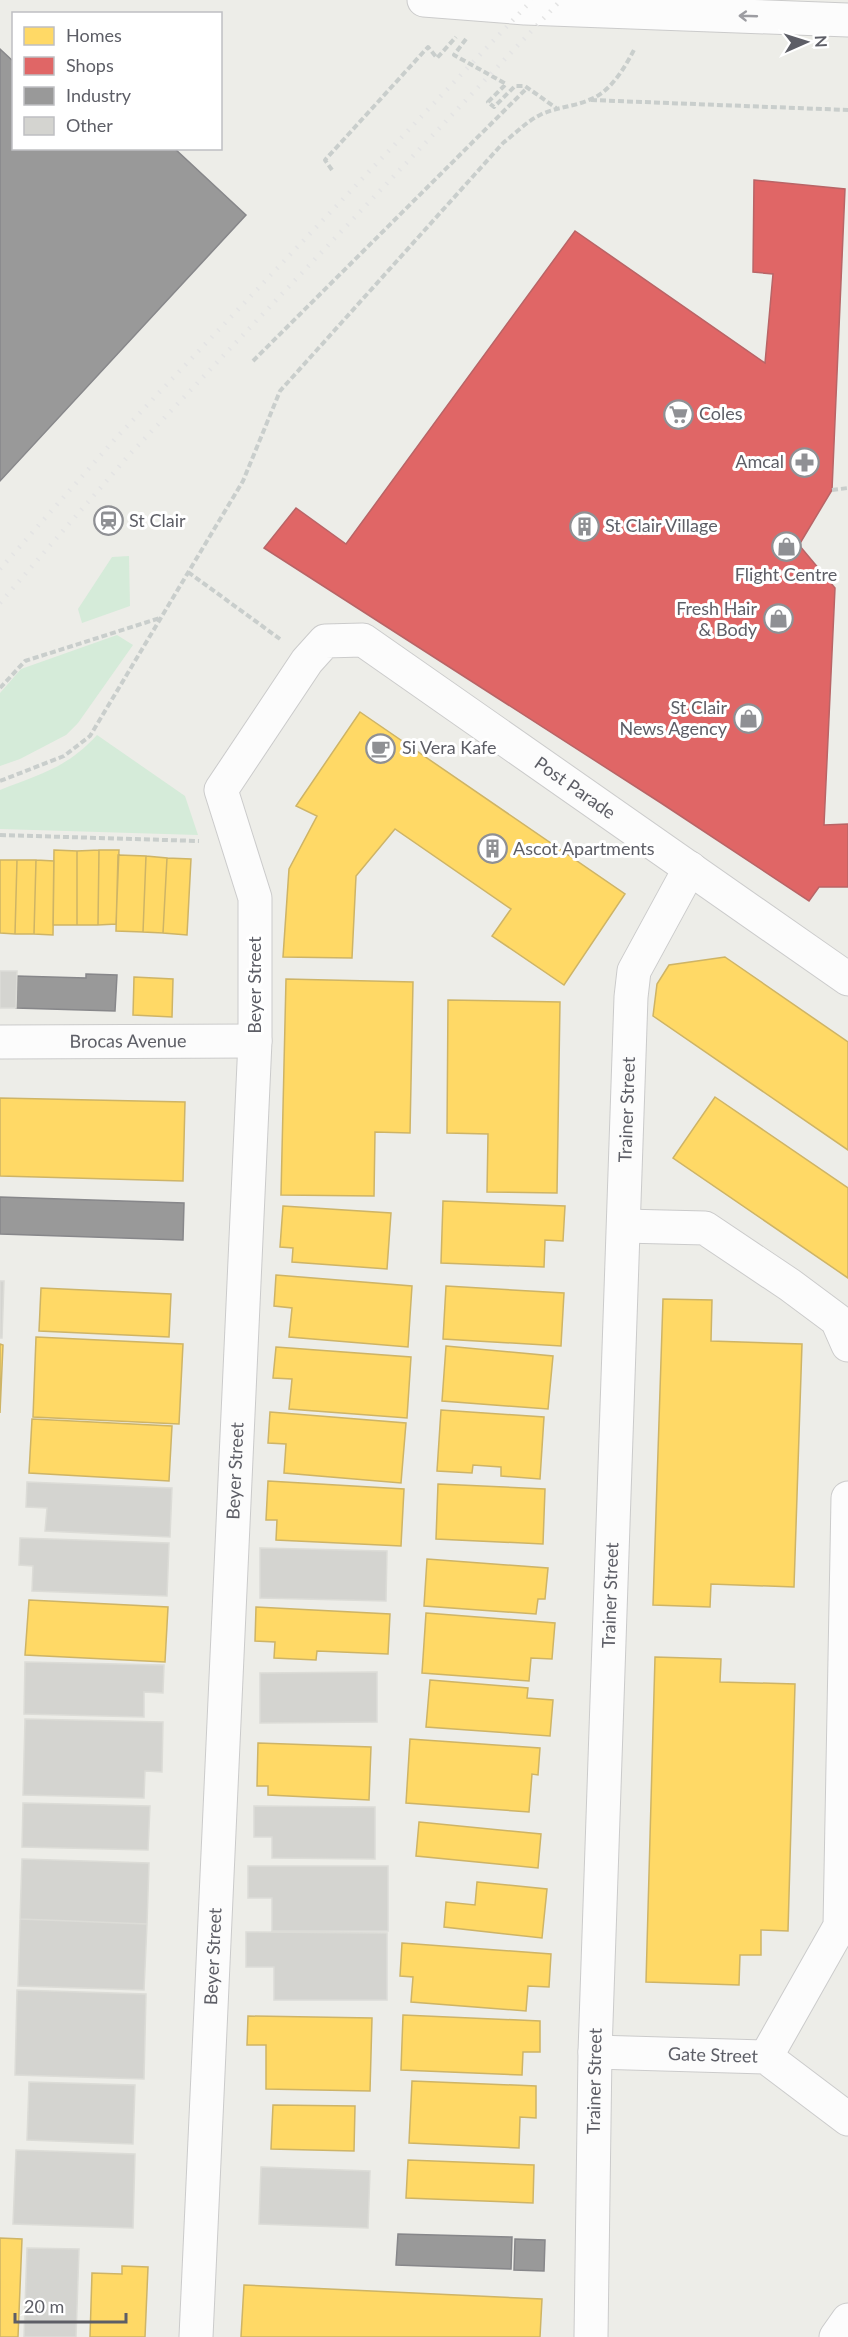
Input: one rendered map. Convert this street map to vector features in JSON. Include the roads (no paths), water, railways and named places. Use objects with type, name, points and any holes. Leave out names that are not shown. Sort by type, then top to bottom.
[{"type":"street","points":[[424,0],[525,8],[848,20]]},
{"type":"street","name":"Post Parade","points":[[325,641],[363,640],[848,979]]},
{"type":"street","name":"Beyer Street","points":[[196,2337],[255,1041],[255,898],[221,790],[301,669],[325,641]]},
{"type":"street","name":"Trainer Street","points":[[591,2337],[595,2052],[631,997],[634,971],[690,868]]},
{"type":"street","name":"Brocas Avenue","points":[[0,1042],[255,1041]]},
{"type":"street","points":[[624,1226],[705,1228],[790,1285],[837,1320],[848,1345]]},
{"type":"street","points":[[766,2057],[840,1926],[848,1498]]},
{"type":"street","name":"Gate Street","points":[[595,2052],[766,2057],[848,2119]]},
{"type":"street","points":[[836,2337],[848,2320]]},
{"type":"railway","points":[[0,569],[116,438],[532,0]]},
{"type":"railway","points":[[0,603],[130,454],[561,0]]},
{"type":"place","name":"Coles","points":[[678,414]]},
{"type":"place","name":"Amcal","points":[[805,462]]},
{"type":"place","name":"St Clair","points":[[108,521]]},
{"type":"place","name":"St Clair Village","points":[[584,526]]},
{"type":"place","name":"Flight Centre","points":[[786,546]]},
{"type":"place","name":"Fresh Hair & Body","points":[[778,619]]},
{"type":"place","name":"St Clair News Agency","points":[[748,718]]},
{"type":"place","name":"Si Vera Kafe","points":[[381,748]]},
{"type":"place","name":"Ascot Apartments","points":[[492,849]]}]
